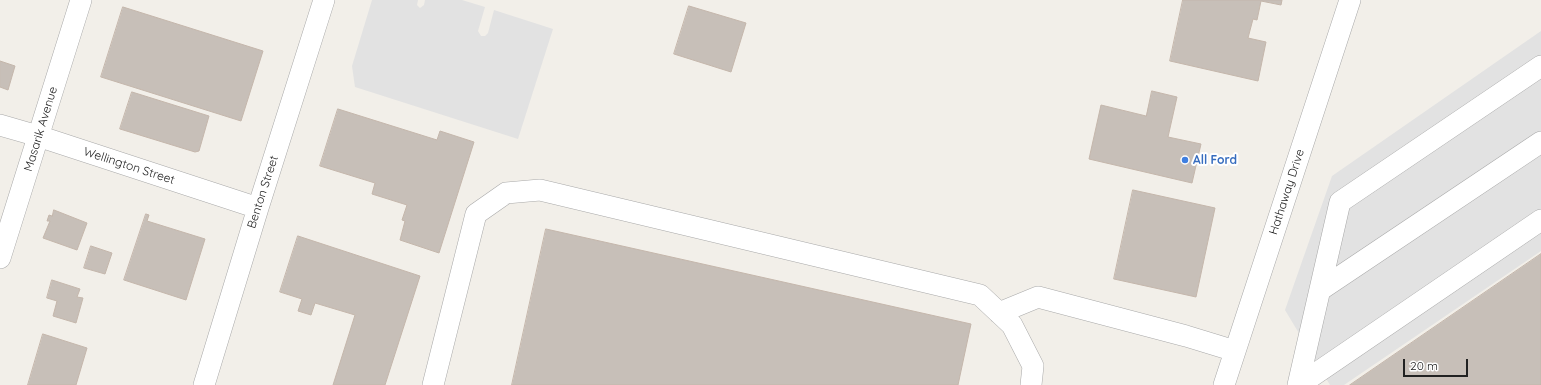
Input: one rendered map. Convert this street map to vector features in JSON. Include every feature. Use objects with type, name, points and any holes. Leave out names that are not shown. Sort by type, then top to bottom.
[{"type":"street","name":"Masarik Avenue","points":[[0,258],[81,0]]},
{"type":"street","name":"Benton Street","points":[[204,385],[324,0]]},
{"type":"street","name":"Hathaway Drive","points":[[1224,385],[1350,0]]},
{"type":"street","points":[[1299,385],[1340,202],[1541,66]]},
{"type":"street","name":"Wellington Street","points":[[0,125],[258,208]]},
{"type":"street","points":[[1320,290],[1541,142]]},
{"type":"street","points":[[432,385],[476,214],[506,193],[540,190],[980,295],[1012,325],[1033,366],[1031,385]]},
{"type":"street","points":[[1299,385],[1541,220]]},
{"type":"street","points":[[999,313],[1038,297],[1186,336],[1235,351]]},
{"type":"shaded area","points":[[372,0],[418,0],[417,5],[420,8],[424,5],[425,0],[462,0],[485,7],[478,31],[481,36],[485,36],[488,33],[494,10],[553,29],[518,139],[355,87],[352,66]]},
{"type":"shaded area","points":[[1541,31],[1541,251],[1344,385],[1330,385],[1285,310],[1332,176]]},
{"type":"building","points":[[1183,0],[1282,0],[1281,5],[1261,1],[1257,20],[1253,19],[1248,38],[1266,42],[1258,81],[1170,61]]},
{"type":"building","points":[[689,6],[746,23],[731,72],[674,54]]},
{"type":"building","points":[[123,7],[263,51],[241,121],[101,77]]},
{"type":"building","points":[[0,61],[15,66],[8,90],[0,87]]},
{"type":"building","points":[[1152,91],[1177,97],[1168,137],[1201,144],[1192,183],[1089,159],[1101,105],[1146,116]]},
{"type":"building","points":[[132,92],[209,116],[199,151],[195,152],[120,129]]},
{"type":"building","points":[[338,109],[437,140],[440,131],[474,142],[439,253],[400,240],[405,221],[402,220],[407,205],[372,194],[375,183],[320,166]]},
{"type":"building","points":[[1133,190],[1215,208],[1196,297],[1114,279]]},
{"type":"building","points":[[54,210],[87,223],[77,250],[43,238],[50,221],[47,221],[49,215],[52,216]]},
{"type":"building","points":[[146,214],[149,215],[147,221],[205,239],[186,300],[124,280]]},
{"type":"building","points":[[546,229],[971,324],[958,385],[512,385]]},
{"type":"building","points":[[298,236],[420,276],[385,385],[333,385],[355,315],[315,303],[311,315],[298,311],[302,299],[280,292]]},
{"type":"building","points":[[91,246],[112,253],[105,274],[84,268]]},
{"type":"building","points":[[1541,254],[1541,385],[1350,385]]},
{"type":"building","points":[[52,280],[80,289],[77,297],[83,298],[76,323],[53,316],[57,301],[47,298]]},
{"type":"building","points":[[43,334],[87,348],[76,385],[28,385]]},
{"type":"place","name":"All Ford","points":[[1185,160]]}]
